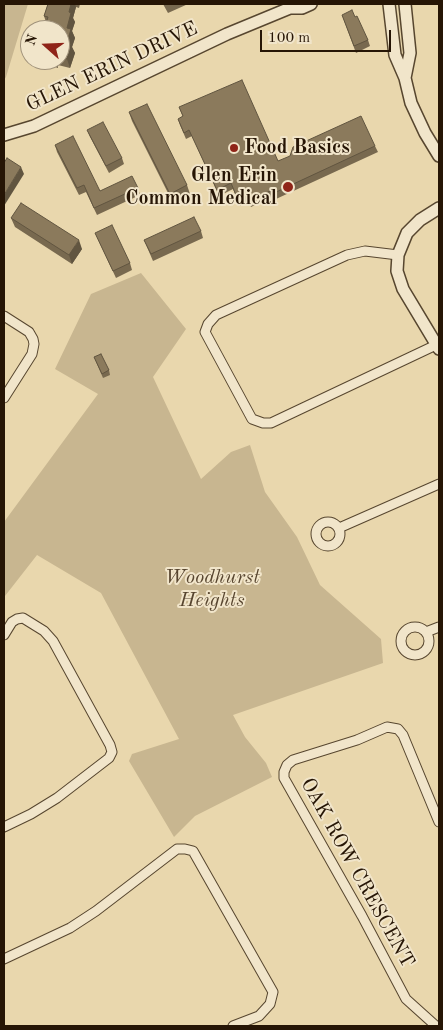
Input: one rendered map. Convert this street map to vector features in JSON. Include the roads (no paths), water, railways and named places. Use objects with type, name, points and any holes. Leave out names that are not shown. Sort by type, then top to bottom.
[{"type":"street","name":"GLEN ERIN DRIVE","points":[[4,135],[34,126],[213,40],[292,6],[302,8],[311,4]]},
{"type":"street","points":[[389,4],[395,56],[405,78],[411,103],[425,133],[439,156]]},
{"type":"street","points":[[404,4],[410,52],[405,78]]},
{"type":"street","points":[[398,255],[366,251],[347,255],[216,315],[208,324],[205,332],[252,419],[263,423],[271,423],[438,347],[403,289],[397,271],[398,255],[407,233],[420,220],[439,208]]},
{"type":"street","points":[[4,316],[29,332],[34,346],[32,354],[4,398]]},
{"type":"street","points":[[339,528],[439,484]]},
{"type":"street","points":[[4,634],[12,622],[23,618],[44,631],[53,641],[110,744],[112,752],[109,758],[57,798],[31,814],[4,827]]},
{"type":"street","points":[[426,632],[439,627]]},
{"type":"street","name":"OAK ROW CRESCENT","points":[[436,1026],[406,999],[362,916],[284,778],[284,772],[287,765],[293,760],[357,740],[387,727],[398,729],[403,736],[439,822]]},
{"type":"street","points":[[4,959],[70,928],[96,912],[177,849],[193,851],[273,992],[270,1004],[259,1016],[233,1026]]},
{"type":"place","name":"Food Basics","points":[[234,148]]},
{"type":"place","name":"Glen Erin Common Medical","points":[[288,187]]},
{"type":"park label","name":"Woodhurst Heights","points":[[212,590]]}]
